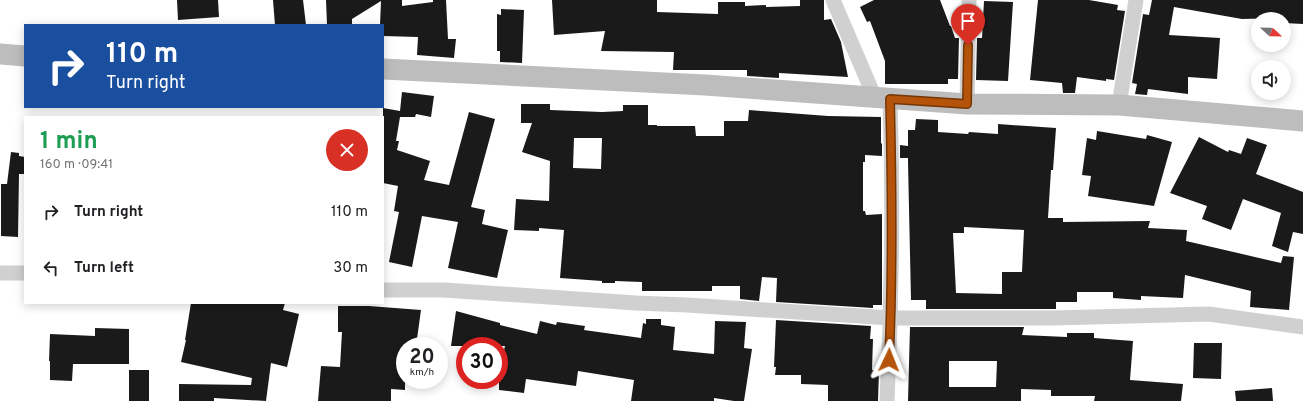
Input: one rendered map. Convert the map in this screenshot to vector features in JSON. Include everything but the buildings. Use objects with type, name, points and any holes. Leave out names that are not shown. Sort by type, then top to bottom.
[{"type":"street","points":[[833,0],[882,98],[891,152],[891,318],[887,401]]},
{"type":"street","points":[[967,104],[969,0]]},
{"type":"street","points":[[1119,105],[1136,0]]},
{"type":"street","points":[[0,54],[24,56]]},
{"type":"street","points":[[384,69],[705,85],[967,104],[1119,105],[1303,120]]},
{"type":"street","points":[[0,273],[24,273]]},
{"type":"street","points":[[384,290],[444,290],[891,318],[1053,318],[1209,314],[1303,328]]},
{"type":"route","points":[[889,360],[891,318],[890,99],[967,104],[968,45]]}]
